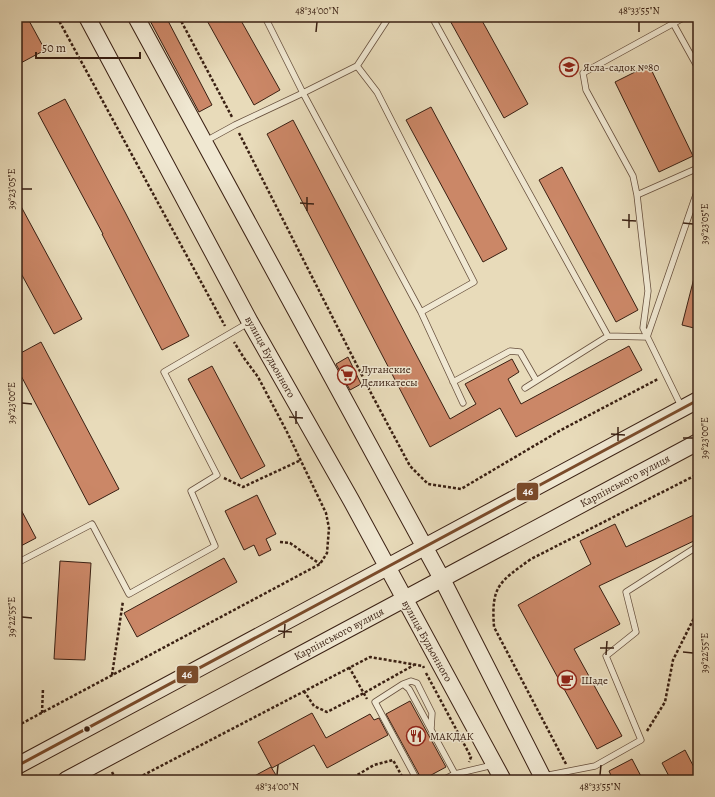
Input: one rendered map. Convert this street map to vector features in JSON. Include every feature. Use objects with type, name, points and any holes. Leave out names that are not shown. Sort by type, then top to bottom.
[{"type":"main road","name":"вулиця Будьонного","points":[[87,17],[250,322],[405,599],[503,780]]},
{"type":"main road","points":[[136,17],[442,579],[543,778]]},
{"type":"main road","points":[[17,766],[698,400]]},
{"type":"main road","name":"Карпінського вулиця","points":[[66,780],[698,442]]},
{"type":"lane","points":[[265,17],[303,93],[421,312],[463,403]]},
{"type":"lane","points":[[204,142],[235,125],[357,66],[389,17]]},
{"type":"lane","points":[[432,17],[608,336]]},
{"type":"lane","points":[[682,408],[643,328],[648,291],[637,195],[633,176],[586,90],[583,73],[685,17]]},
{"type":"lane","points":[[673,23],[698,68]]},
{"type":"lane","points":[[357,66],[377,92],[474,282],[421,312]]},
{"type":"lane","points":[[637,195],[698,168]]},
{"type":"lane","points":[[647,337],[698,189]]},
{"type":"lane","points":[[17,563],[92,524],[129,594],[215,546],[191,491],[217,475],[164,372],[250,322]]},
{"type":"lane","points":[[525,388],[608,336],[647,337]]},
{"type":"lane","points":[[453,382],[510,351],[520,352],[536,380]]},
{"type":"lane","points":[[543,778],[595,766],[641,740],[606,656],[636,632],[626,592],[698,546]]},
{"type":"lane","points":[[417,780],[375,702],[412,680],[416,683],[432,713],[431,730]]},
{"type":"lane","points":[[403,684],[409,689],[455,774]]},
{"type":"lane","points":[[443,780],[455,774],[495,764]]},
{"type":"path","points":[[17,726],[320,564],[327,553],[329,528],[326,513],[301,460],[258,377],[229,334],[57,17]]},
{"type":"path","points":[[179,17],[406,460],[428,484],[461,489],[561,430],[666,375]]},
{"type":"path","points":[[217,475],[243,487],[301,460]]},
{"type":"path","points":[[570,771],[494,628],[493,608],[496,590],[508,575],[531,559],[698,474]]},
{"type":"path","points":[[280,542],[290,543],[320,564]]},
{"type":"path","points":[[112,676],[125,585]]},
{"type":"path","points":[[641,740],[665,702],[673,660],[698,610]]},
{"type":"path","points":[[134,780],[370,657],[423,666],[471,757],[468,764],[470,770]]},
{"type":"path","points":[[304,691],[314,706],[327,712],[414,665]]},
{"type":"path","points":[[42,713],[43,688]]},
{"type":"path","points":[[349,780],[374,765],[393,760],[404,780]]},
{"type":"building","points":[[17,17],[27,17],[45,50],[17,65]]},
{"type":"building","points":[[148,17],[166,17],[212,105],[199,112]]},
{"type":"building","points":[[205,17],[239,17],[280,90],[254,105]]},
{"type":"building","points":[[448,17],[480,17],[528,104],[504,118]]},
{"type":"building","points":[[649,65],[693,156],[659,172],[615,82]]},
{"type":"building","points":[[65,99],[189,336],[162,350],[103,234],[38,113]]},
{"type":"building","points":[[431,107],[507,249],[483,262],[406,120]]},
{"type":"building","points":[[293,120],[450,419],[476,404],[465,384],[512,359],[519,372],[508,379],[521,404],[629,346],[642,370],[516,437],[500,408],[430,447],[267,134]]},
{"type":"building","points":[[562,167],[638,310],[616,322],[539,180]]},
{"type":"building","points":[[17,199],[82,319],[54,334],[17,266]]},
{"type":"building","points":[[694,278],[698,278],[698,329],[682,325]]},
{"type":"building","points":[[41,342],[119,489],[89,505],[17,368],[17,355]]},
{"type":"building","name":"Луганские Деликатесы","points":[[348,357],[361,384],[350,390],[336,364]]},
{"type":"building","points":[[212,366],[265,466],[241,479],[188,379]]},
{"type":"building","points":[[257,495],[276,534],[266,539],[271,550],[259,556],[254,545],[244,550],[225,511]]},
{"type":"building","points":[[17,502],[36,538],[17,548]]},
{"type":"building","points":[[698,513],[698,539],[599,586],[620,624],[574,649],[622,736],[597,749],[518,605],[591,564],[580,541],[615,524],[626,547]]},
{"type":"building","points":[[224,558],[237,582],[137,637],[124,613]]},
{"type":"building","points":[[60,561],[91,563],[85,660],[54,659]]},
{"type":"building","points":[[410,701],[446,767],[422,780],[386,714]]},
{"type":"building","points":[[312,713],[326,738],[370,714],[374,720],[379,718],[388,735],[327,768],[314,745],[272,768],[258,742]]},
{"type":"building","points":[[685,750],[698,775],[698,780],[671,780],[662,763]]},
{"type":"building","points":[[632,759],[643,780],[613,780],[609,771]]},
{"type":"building","points":[[271,767],[279,780],[247,780]]},
{"type":"transit line","name":"46","points":[[17,766],[698,400]]},
{"type":"place","name":"Ясла-садок №80","points":[[569,67]]},
{"type":"place","name":"Луганские Деликатесы","points":[[347,375]]},
{"type":"place","name":"Шаде","points":[[567,680]]},
{"type":"place","name":"МАКДАК","points":[[416,736]]}]
